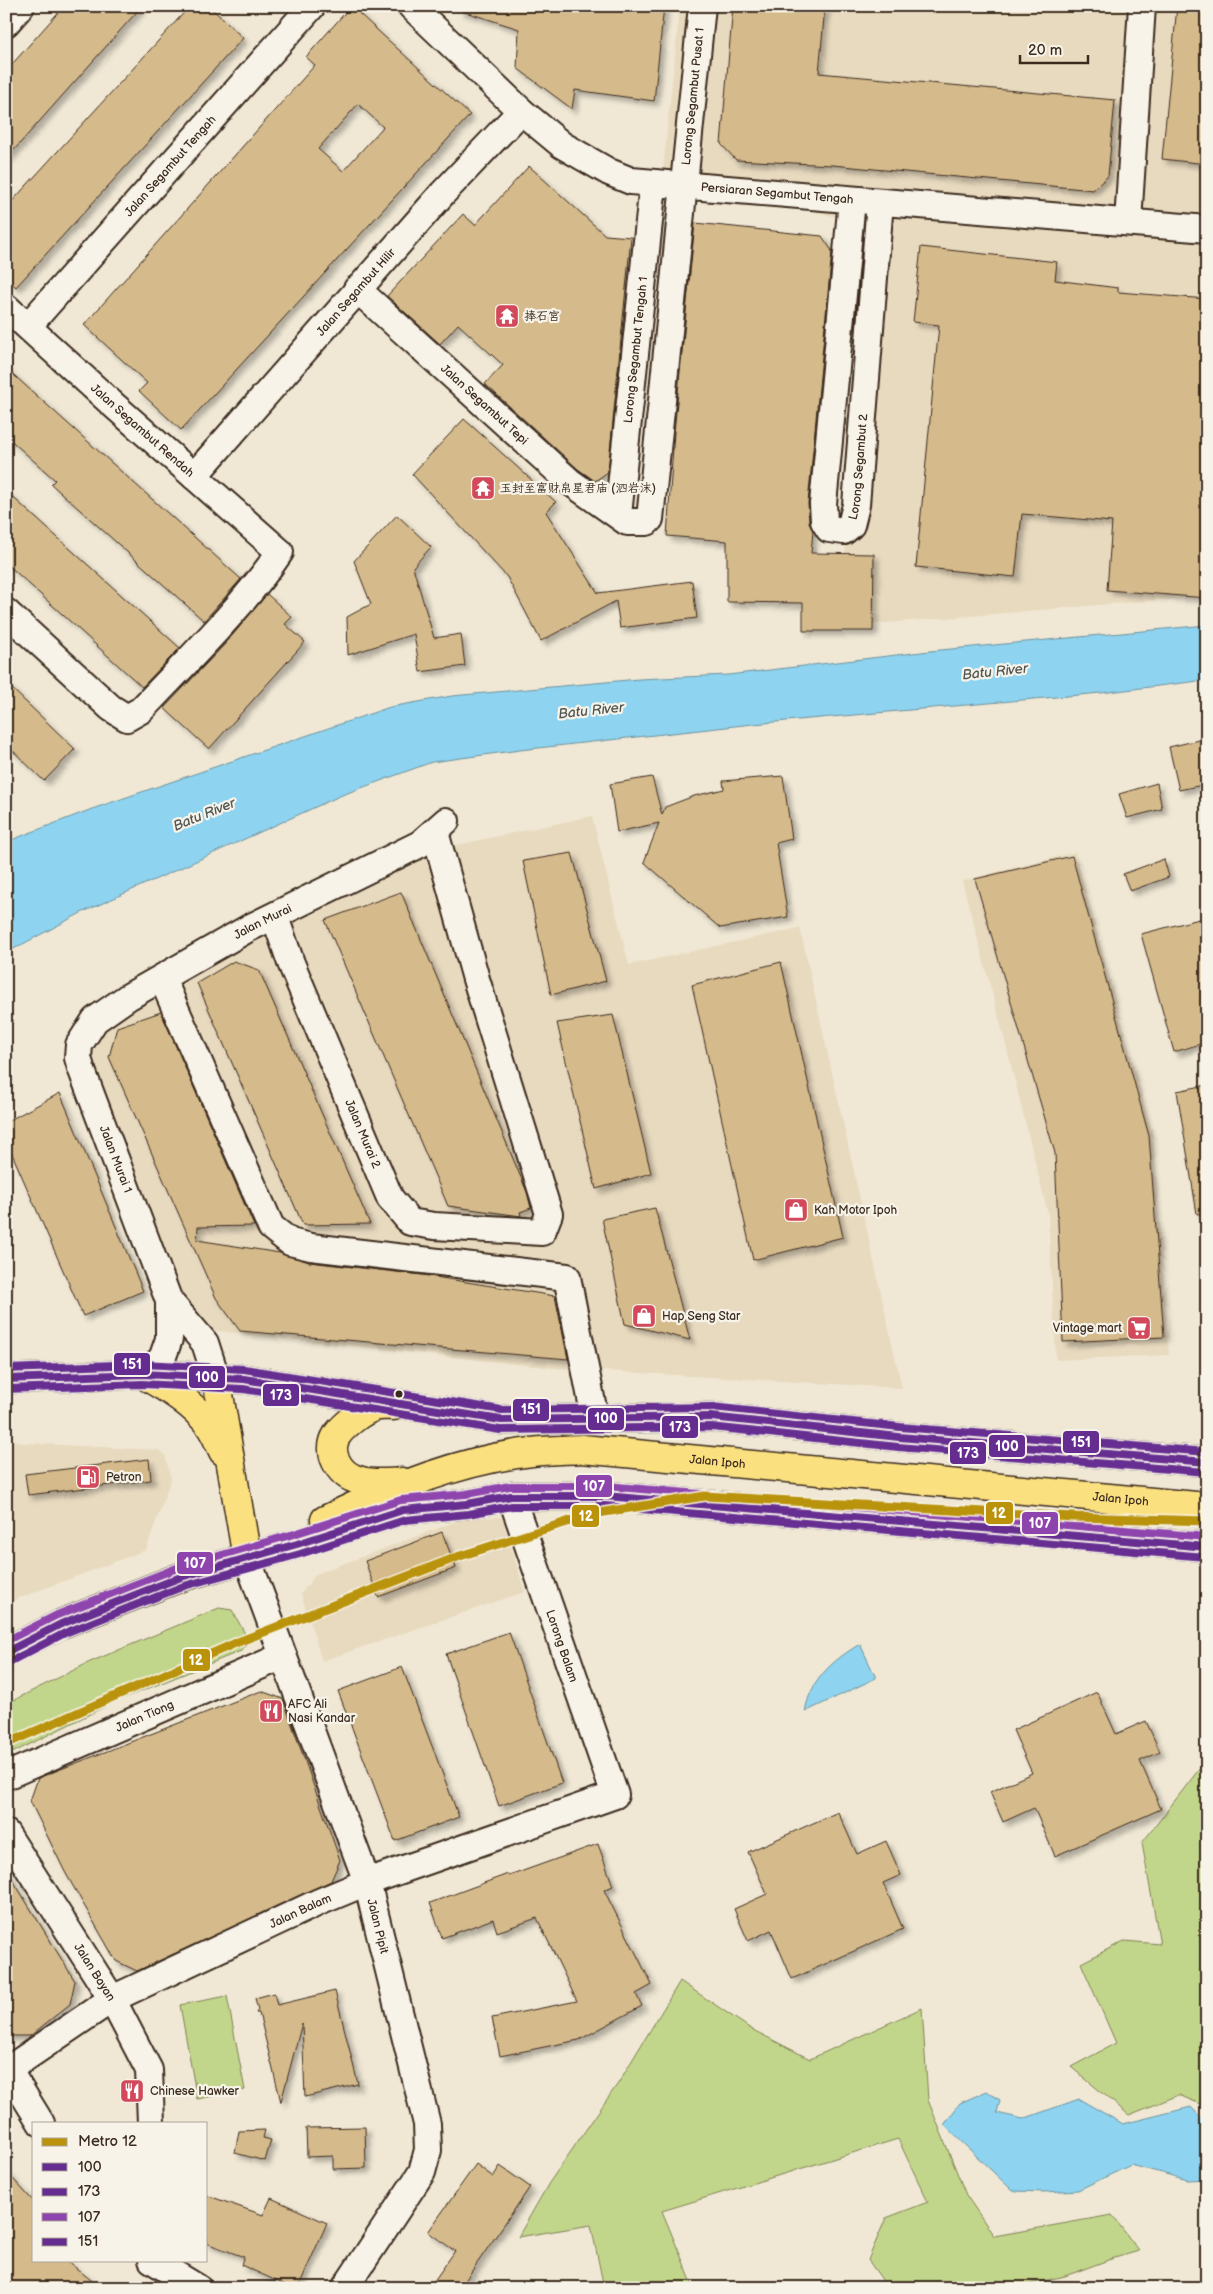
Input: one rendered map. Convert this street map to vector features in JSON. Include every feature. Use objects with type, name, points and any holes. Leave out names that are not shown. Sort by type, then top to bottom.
[{"type":"main road","points":[[6,1378],[142,1374],[216,1377],[244,1379],[501,1420],[711,1417],[899,1437],[1207,1462]]},
{"type":"main road","points":[[142,1374],[165,1387],[210,1426],[230,1465]]},
{"type":"main road","points":[[216,1377],[247,1558]]},
{"type":"main road","points":[[401,1405],[374,1407],[351,1421],[336,1436],[334,1452],[337,1466],[344,1473],[369,1483],[423,1480]]},
{"type":"main road","name":"Jalan Ipoh","points":[[247,1558],[356,1505],[423,1480],[486,1460],[532,1452],[582,1449],[1207,1507]]},
{"type":"main road","points":[[6,1652],[61,1624],[181,1577],[404,1510],[467,1504],[511,1496],[605,1496],[1207,1547]]},
{"type":"street","points":[[6,23],[21,6]]},
{"type":"street","name":"Jalan Segambut Tengah","points":[[28,326],[312,6]]},
{"type":"street","name":"Persiaran Segambut Tengah","points":[[411,6],[521,111],[562,145],[608,172],[631,181],[1207,229]]},
{"type":"street","name":"Lorong Segambut Pusat 1","points":[[618,516],[627,522],[642,523],[650,519],[702,6]]},
{"type":"street","points":[[1128,222],[1142,6]]},
{"type":"street","name":"Jalan Segambut Hilir","points":[[194,476],[356,290],[443,193],[521,111]]},
{"type":"street","name":"Lorong Segambut Tengah 1","points":[[618,516],[653,184]]},
{"type":"street","name":"Lorong Segambut 2","points":[[852,200],[823,504],[824,521],[829,529],[844,531],[851,525],[856,505],[880,202]]},
{"type":"street","name":"Jalan Segambut Tepi","points":[[356,290],[568,480],[618,516]]},
{"type":"street","name":"Jalan Segambut Rendah","points":[[6,307],[280,552],[262,576],[193,654],[141,710],[127,718],[111,708],[6,612]]},
{"type":"street","name":"Jalan Murai","points":[[95,1020],[222,942],[390,860],[420,844],[441,826],[476,979],[549,1214],[542,1232]]},
{"type":"street","name":"Jalan Murai 2","points":[[275,917],[291,963],[390,1198],[410,1222],[434,1226],[542,1232]]},
{"type":"street","points":[[162,978],[271,1227],[290,1242],[311,1246],[567,1277],[595,1418]]},
{"type":"street","name":"Jalan Murai 1","points":[[95,1020],[79,1045],[78,1058],[169,1301],[205,1343],[216,1377]]},
{"type":"street","name":"Jalan Murai 1","points":[[142,1374],[162,1359],[169,1339],[169,1301]]},
{"type":"street","name":"Lorong Balam","points":[[511,1496],[615,1795]]},
{"type":"street","name":"Jalan Pipit","points":[[247,1558],[367,1882],[427,2124],[428,2150],[422,2172],[345,2288]]},
{"type":"street","name":"Jalan Tiong","points":[[6,1776],[283,1656]]},
{"type":"street","name":"Jalan Balam","points":[[7,2069],[112,1999],[367,1882],[615,1795]]},
{"type":"street","name":"Jalan Bayan","points":[[6,1833],[112,1999],[149,2070],[151,2122]]},
{"type":"street","points":[[7,2069],[40,2122]]},
{"type":"street","points":[[155,2262],[198,2288]]},
{"type":"shaded area","points":[[680,6],[1207,6],[1207,596],[839,627],[872,227],[663,170]]},
{"type":"shaded area","points":[[592,816],[629,965],[800,928],[902,1388],[553,1368],[208,1330],[177,1294],[89,1063],[91,1045],[102,1028],[267,928],[452,846]]},
{"type":"shaded area","points":[[1075,852],[1153,1135],[1169,1355],[1056,1360],[1048,1214],[1004,1037],[962,881]]},
{"type":"shaded area","points":[[6,1438],[23,1443],[159,1450],[165,1455],[171,1479],[146,1550],[6,1603]]},
{"type":"shaded area","points":[[502,1517],[525,1592],[322,1661],[301,1594],[316,1574],[465,1518]]},
{"type":"green space","points":[[219,1608],[232,1610],[249,1641],[241,1651],[112,1703],[6,1756],[6,1704],[90,1662]]},
{"type":"green space","points":[[1207,1759],[1207,2107],[1179,2095],[1129,2115],[1071,2067],[1116,2043],[1081,1963],[1124,1941],[1160,1944],[1142,1843]]},
{"type":"green space","points":[[680,1981],[751,2029],[810,2059],[922,2008],[928,2100],[966,2195],[994,2236],[1112,2215],[1139,2251],[1065,2276],[1014,2288],[888,2288],[868,2260],[886,2218],[928,2202],[898,2139],[662,2211],[694,2288],[604,2288],[591,2225],[518,2237],[549,2183],[619,2082]]},
{"type":"green space","points":[[227,1996],[245,2090],[197,2099],[180,2005]]},
{"type":"water","name":"Batu River","points":[[1207,625],[1207,680],[1101,693],[753,724],[520,750],[432,762],[342,795],[81,913],[6,953],[6,842],[92,809],[390,707],[452,696],[639,679],[728,675],[930,651]]},
{"type":"water","points":[[860,1644],[876,1678],[805,1712],[812,1690],[824,1672]]},
{"type":"water","points":[[987,2091],[1000,2100],[997,2113],[1023,2119],[1079,2099],[1123,2124],[1191,2107],[1207,2124],[1207,2179],[1188,2180],[1131,2165],[1078,2190],[1013,2191],[944,2125],[960,2103]]},
{"type":"building","points":[[64,6],[142,6],[6,159],[6,71]]},
{"type":"building","points":[[190,6],[209,6],[243,38],[16,287],[6,278],[6,208]]},
{"type":"building","points":[[351,6],[470,115],[181,430],[139,391],[147,383],[84,325],[315,65],[306,57]],"holes":[[[358,104],[383,127],[343,171],[318,149]]]},
{"type":"building","points":[[460,6],[664,6],[654,101],[575,90],[572,109],[517,68],[519,29],[459,10]]},
{"type":"building","points":[[733,6],[825,6],[819,73],[1115,100],[1108,176],[1093,190],[832,165],[736,160],[721,144]]},
{"type":"building","points":[[1177,6],[1207,6],[1207,164],[1162,159]]},
{"type":"building","points":[[529,166],[605,235],[631,237],[608,472],[595,481],[578,469],[485,384],[503,365],[458,324],[440,344],[387,296],[463,214],[475,225]]},
{"type":"building","points":[[695,223],[822,236],[832,251],[808,503],[809,522],[813,531],[811,553],[874,554],[873,631],[803,631],[803,603],[727,602],[727,541],[667,536],[674,432]]},
{"type":"building","points":[[921,247],[1057,262],[1055,280],[1118,288],[1118,292],[1207,299],[1207,598],[1107,590],[1112,522],[1022,514],[1015,577],[916,567],[939,325],[913,322]]},
{"type":"building","points":[[6,368],[241,579],[204,621],[51,484],[55,480],[6,436]]},
{"type":"building","points":[[464,419],[556,502],[546,512],[598,593],[692,581],[697,618],[620,628],[616,601],[541,641],[507,577],[412,474]]},
{"type":"building","points":[[6,491],[180,648],[142,687],[6,563]]},
{"type":"building","points":[[397,515],[431,547],[413,567],[434,638],[461,634],[465,666],[420,672],[414,634],[348,655],[347,617],[371,604],[354,561]]},
{"type":"building","points":[[267,594],[292,617],[285,624],[305,642],[209,749],[164,708],[225,644]]},
{"type":"building","points":[[6,683],[75,749],[44,781],[6,744]]},
{"type":"building","points":[[1207,738],[1207,784],[1179,790],[1169,747]]},
{"type":"building","points":[[783,776],[792,839],[776,843],[788,917],[720,928],[644,862],[659,823],[617,832],[610,784],[652,777],[662,815],[665,807],[694,796],[724,789],[723,781]]},
{"type":"building","points":[[1157,783],[1162,809],[1127,818],[1119,794]]},
{"type":"building","points":[[572,853],[606,981],[551,995],[523,861]]},
{"type":"building","points":[[1072,856],[1149,1136],[1164,1337],[1063,1342],[1055,1153],[975,879]]},
{"type":"building","points":[[1164,859],[1169,877],[1130,891],[1123,874]]},
{"type":"building","points":[[401,892],[527,1192],[531,1208],[520,1212],[521,1216],[448,1206],[325,920]]},
{"type":"building","points":[[1207,917],[1207,936],[1202,937],[1207,955],[1207,1042],[1174,1052],[1141,934]]},
{"type":"building","points":[[234,961],[259,970],[370,1224],[303,1225],[197,983]]},
{"type":"building","points":[[781,962],[843,1237],[753,1260],[692,985]]},
{"type":"building","points":[[161,1012],[254,1226],[198,1227],[197,1240],[280,1253],[309,1262],[422,1275],[555,1296],[568,1359],[240,1331],[216,1298],[109,1057],[117,1027]]},
{"type":"building","points":[[613,1015],[651,1173],[596,1189],[557,1023]]},
{"type":"building","points":[[1207,1085],[1207,1213],[1197,1214],[1177,1091]]},
{"type":"building","points":[[60,1093],[143,1291],[83,1316],[6,1140],[6,1122]]},
{"type":"building","points":[[655,1208],[690,1340],[625,1324],[602,1219]]},
{"type":"building","name":"Petron","points":[[149,1459],[151,1480],[28,1495],[25,1474]]},
{"type":"building","points":[[442,1532],[456,1568],[378,1597],[365,1561]]},
{"type":"building","points":[[509,1632],[562,1783],[499,1806],[446,1654]]},
{"type":"building","points":[[402,1667],[459,1817],[395,1841],[338,1691]]},
{"type":"building","points":[[261,1691],[283,1699],[340,1860],[331,1881],[137,1971],[116,1961],[65,1872],[30,1801],[38,1778]]},
{"type":"building","points":[[1097,1692],[1116,1734],[1146,1721],[1160,1752],[1140,1761],[1161,1809],[1055,1856],[1034,1808],[1003,1822],[990,1792],[1032,1773],[1013,1730]]},
{"type":"building","points":[[838,1812],[857,1854],[886,1841],[901,1875],[883,1883],[903,1929],[792,1979],[771,1930],[748,1941],[734,1909],[767,1894],[748,1852]]},
{"type":"building","points":[[598,1844],[613,1886],[604,1890],[652,1985],[636,1994],[642,2006],[579,2040],[500,2056],[492,2018],[577,2001],[537,1918],[497,1932],[493,1919],[442,1938],[430,1903],[508,1874],[509,1876]]},
{"type":"building","points":[[6,1869],[75,1981],[70,2004],[30,2036],[6,2036]]},
{"type":"building","points":[[335,1991],[358,2084],[305,2097],[302,2023],[281,2102],[259,2013],[256,2013],[258,2010],[255,1998],[274,1993],[277,2005]]},
{"type":"building","points":[[365,2127],[366,2168],[333,2169],[333,2156],[307,2157],[306,2128]]},
{"type":"building","points":[[265,2130],[263,2138],[271,2140],[265,2161],[235,2153],[239,2131]]},
{"type":"building","points":[[476,2164],[493,2177],[500,2166],[530,2187],[460,2288],[429,2288],[455,2251],[428,2232]]},
{"type":"building","points":[[6,2171],[32,2200],[32,2262],[68,2262],[101,2288],[6,2288]]},
{"type":"building","points":[[208,2196],[263,2215],[271,2198],[327,2223],[298,2288],[292,2288],[241,2265],[244,2257],[208,2244]]},
{"type":"metro line","name":"12","points":[[6,1744],[238,1642],[460,1556],[592,1514],[705,1496],[1074,1517],[1207,1521]]},
{"type":"transit line","name":"151","points":[[6,1369],[142,1364],[244,1369],[502,1410],[712,1407],[900,1427],[1207,1452]]},
{"type":"transit line","name":"100","points":[[6,1379],[142,1374],[244,1379],[501,1420],[711,1417],[899,1437],[1207,1462]]},
{"type":"transit line","name":"173","points":[[6,1389],[142,1384],[243,1389],[500,1430],[711,1427],[898,1447],[1206,1472]]},
{"type":"transit line","name":"107","points":[[6,1641],[57,1615],[177,1568],[401,1500],[466,1494],[510,1486],[606,1486],[1207,1537]]},
{"type":"transit line","name":"100","points":[[6,1652],[61,1624],[181,1577],[297,1544],[403,1510],[467,1504],[511,1496],[605,1496],[1207,1547]]},
{"type":"transit line","name":"173","points":[[11,1661],[65,1633],[184,1586],[300,1554],[405,1520],[468,1514],[512,1506],[605,1506],[1206,1557]]},
{"type":"place","name":"捧石宫","points":[[507,316]]},
{"type":"place","name":"玉封至富财帛星君庙 (泗岩沫)","points":[[483,488]]},
{"type":"place","name":"Kah Motor Ipoh","points":[[796,1210]]},
{"type":"place","name":"Hap Seng Star","points":[[644,1316]]},
{"type":"place","name":"Vintage mart","points":[[1139,1328]]},
{"type":"place","name":"Petron","points":[[88,1477]]},
{"type":"place","name":"AFC Ali Nasi Kandar","points":[[271,1711]]},
{"type":"place","name":"Chinese Hawker","points":[[132,2091]]}]
